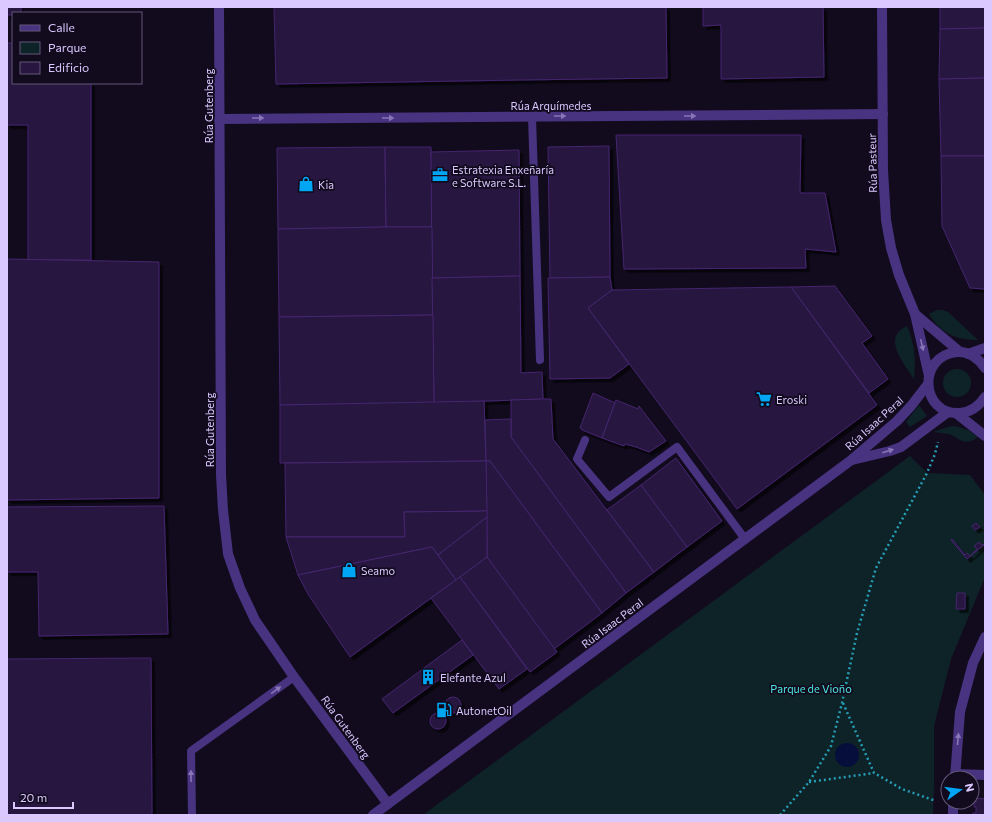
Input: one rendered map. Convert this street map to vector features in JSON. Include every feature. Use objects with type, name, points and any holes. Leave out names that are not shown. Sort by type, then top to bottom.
[{"type":"street","name":"Rúa Gutenberg","points":[[219,7],[221,475],[228,554],[240,588],[255,620],[294,677],[388,804]]},
{"type":"street","name":"Rúa Pasteur","points":[[882,7],[883,170],[886,220],[891,248],[899,275],[915,314],[930,393],[934,401],[940,407],[952,412]]},
{"type":"street","name":"Rúa Arquímedes","points":[[219,119],[883,114]]},
{"type":"street","name":"Rúa Pasteur","points":[[915,314],[964,353],[976,358],[985,368]]},
{"type":"street","points":[[964,353],[985,348]]},
{"type":"street","name":"Rúa Isaac Peral","points":[[373,815],[850,461],[897,421],[911,406],[928,380],[932,368],[943,356],[951,353],[964,353]]},
{"type":"street","points":[[952,412],[965,413],[974,409],[985,397]]},
{"type":"street","points":[[952,412],[985,436]]},
{"type":"street","name":"Rúa Isaac Peral","points":[[850,461],[901,447],[952,412]]},
{"type":"street","points":[[955,770],[960,712],[973,663],[985,637]]},
{"type":"lane","points":[[532,117],[540,360]]},
{"type":"lane","points":[[585,440],[577,459],[609,497],[677,447],[745,539]]},
{"type":"lane","points":[[192,815],[191,751],[294,677]]},
{"type":"path","points":[[780,815],[809,782],[831,746],[857,632],[876,568],[927,473],[938,442]]},
{"type":"path","points":[[842,703],[874,773],[902,789],[936,801]]},
{"type":"path","points":[[809,782],[874,773]]},
{"type":"green space","points":[[937,310],[948,312],[978,340],[962,339],[944,331],[929,314]]},
{"type":"green space","points":[[907,326],[912,339],[914,352],[914,379],[897,351],[895,344],[899,331]]},
{"type":"green space","points":[[957,369],[967,373],[971,383],[967,393],[957,397],[947,393],[943,383],[947,373]]},
{"type":"green space","points":[[919,405],[927,416],[910,427],[906,422]]},
{"type":"green space","points":[[955,426],[968,430],[978,437],[966,442],[949,434],[933,432]]},
{"type":"green space","name":"Parque de Vioño","points":[[910,456],[927,473],[970,475],[985,495],[985,577],[951,659],[934,726],[933,815],[423,815]]},
{"type":"shaded area","points":[[847,743],[856,746],[859,755],[856,764],[847,767],[838,764],[835,755],[838,746]]},
{"type":"building","points":[[7,7],[21,7],[21,12],[12,12],[12,15],[7,15]]},
{"type":"building","points":[[274,7],[666,7],[667,78],[276,84]]},
{"type":"building","points":[[703,7],[823,7],[824,77],[721,79],[721,25],[703,26]]},
{"type":"building","points":[[940,7],[985,7],[985,28],[940,29]]},
{"type":"building","points":[[985,28],[985,78],[939,79],[940,29]]},
{"type":"building","points":[[7,43],[12,43],[12,84],[91,84],[91,260],[28,260],[28,125],[7,125]]},
{"type":"building","points":[[985,78],[985,156],[941,156],[939,79]]},
{"type":"building","points":[[616,135],[801,135],[800,193],[825,193],[836,252],[805,249],[806,268],[624,269]]},
{"type":"building","points":[[609,146],[610,277],[550,278],[548,147]]},
{"type":"building","points":[[385,147],[386,227],[278,229],[277,148]]},
{"type":"building","points":[[385,147],[431,147],[432,227],[386,227]]},
{"type":"building","points":[[519,150],[520,276],[432,278],[431,152]]},
{"type":"building","points":[[941,156],[985,156],[985,289],[970,288],[942,226]]},
{"type":"building","points":[[432,227],[433,315],[279,317],[278,229]]},
{"type":"building","points":[[7,259],[159,262],[159,498],[7,500]]},
{"type":"building","points":[[520,276],[521,373],[542,372],[543,399],[434,403],[432,278]]},
{"type":"building","points":[[610,277],[612,290],[588,308],[629,364],[610,378],[550,379],[548,278]]},
{"type":"building","points":[[835,286],[872,336],[862,343],[888,379],[869,393],[791,287]]},
{"type":"building","name":"Eroski","points":[[791,287],[877,405],[737,509],[588,308],[612,290]]},
{"type":"building","points":[[433,315],[434,403],[280,405],[279,317]]},
{"type":"building","points":[[593,393],[615,403],[602,438],[580,428]]},
{"type":"building","points":[[551,399],[553,439],[654,572],[626,593],[511,437],[511,400]]},
{"type":"building","points":[[616,400],[638,409],[639,406],[666,441],[649,452],[625,444],[624,446],[602,438]]},
{"type":"building","points":[[484,401],[486,461],[280,463],[280,405]]},
{"type":"building","points":[[511,419],[511,437],[626,593],[602,613],[490,461],[486,461],[485,420]]},
{"type":"building","points":[[676,458],[722,521],[687,547],[641,485]]},
{"type":"building","points":[[486,461],[490,461],[602,613],[554,649],[487,557]]},
{"type":"building","points":[[486,461],[487,511],[404,512],[405,537],[286,537],[285,463]]},
{"type":"building","points":[[641,485],[687,547],[654,572],[607,510]]},
{"type":"building","points":[[164,506],[168,634],[39,636],[38,572],[7,572],[7,507]]},
{"type":"building","points":[[487,511],[487,517],[438,555],[432,547],[298,575],[286,537],[405,537],[404,512]]},
{"type":"building","points":[[487,517],[487,557],[456,580],[438,555]]},
{"type":"building","points":[[976,523],[980,527],[975,530],[972,526]]},
{"type":"building","points":[[952,539],[965,555],[967,553],[970,556],[977,549],[974,546],[979,542],[982,545],[985,544],[967,559],[951,540]]},
{"type":"building","points":[[432,547],[456,580],[350,657],[308,594],[298,575]]},
{"type":"building","points":[[487,557],[557,652],[530,672],[460,577]]},
{"type":"building","points":[[460,577],[527,669],[499,689],[431,598]]},
{"type":"building","points":[[957,593],[965,593],[965,609],[956,609]]},
{"type":"building","name":"Elefante Azul","points":[[462,640],[473,655],[393,713],[382,699]]},
{"type":"building","points":[[151,658],[152,815],[7,815],[7,659]]},
{"type":"building","points":[[453,697],[460,702],[461,705],[456,712],[453,713],[446,708],[445,705],[450,698]]},
{"type":"building","points":[[438,713],[445,718],[446,721],[441,728],[438,729],[431,724],[430,721],[435,714]]},
{"type":"building","points":[[980,798],[985,799],[985,815],[973,815],[973,813],[976,813],[976,810],[980,810]]},
{"type":"place","name":"Estratexia Enxeñaría e Software S.L.","points":[[440,175]]},
{"type":"place","name":"Kia","points":[[306,184]]},
{"type":"place","name":"Eroski","points":[[764,399]]},
{"type":"place","name":"Seamo","points":[[349,570]]},
{"type":"place","name":"Elefante Azul","points":[[428,677]]},
{"type":"place","name":"AutonetOil","points":[[444,710]]}]
